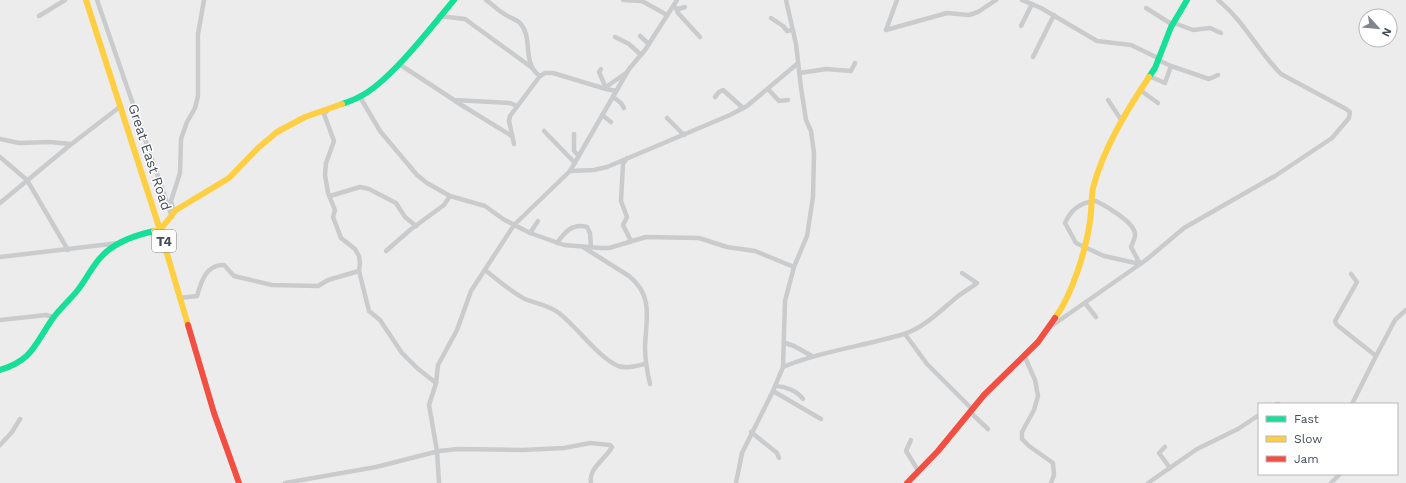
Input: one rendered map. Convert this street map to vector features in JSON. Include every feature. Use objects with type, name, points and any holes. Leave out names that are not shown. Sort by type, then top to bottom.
[{"type":"main road","name":"Great East Road","points":[[86,0],[160,230],[214,413],[239,483]]},
{"type":"main road","points":[[0,370],[10,367],[24,359],[39,342],[53,317],[77,292],[102,256],[119,243],[145,232],[160,230],[172,217],[176,210],[229,178],[258,148],[277,132],[305,117],[360,97],[379,83],[399,64],[454,0]]},
{"type":"main road","points":[[907,483],[938,451],[984,395],[1024,355],[1059,313],[1070,293],[1090,222],[1096,176],[1122,121],[1158,59],[1173,24],[1186,0]]},
{"type":"street","points":[[39,16],[65,0]]},
{"type":"street","points":[[97,0],[172,217]]},
{"type":"street","points":[[176,210],[173,208],[171,201],[180,173],[181,139],[187,122],[195,108],[198,96],[198,34],[204,0]]},
{"type":"street","points":[[486,0],[506,16],[519,22],[524,32],[530,64],[533,69]]},
{"type":"street","points":[[623,0],[642,1],[667,15]]},
{"type":"street","points":[[676,0],[675,7],[678,13],[700,37]]},
{"type":"street","points":[[736,483],[742,453],[751,432],[774,389],[783,367],[785,343],[785,301],[794,267],[807,236],[814,174],[812,130],[806,120],[800,88],[800,73],[793,30],[786,0]]},
{"type":"street","points":[[897,0],[886,30],[947,13],[969,15],[978,12],[996,0]]},
{"type":"street","points":[[1022,0],[1054,15],[1097,41],[1131,45],[1171,66],[1209,79],[1218,75]]},
{"type":"street","points":[[1181,0],[1182,8]]},
{"type":"street","points":[[1047,329],[1140,264],[1184,228],[1275,176],[1332,138],[1350,114],[1346,109],[1280,74],[1272,66],[1237,17],[1218,0]]},
{"type":"street","points":[[1021,26],[1032,4]]},
{"type":"street","points":[[439,483],[429,405],[436,383],[438,365],[458,330],[470,291],[514,225],[570,170],[627,73],[649,44],[667,15],[675,7]]},
{"type":"street","points":[[675,7],[679,9],[685,7]]},
{"type":"street","points":[[1146,8],[1173,24],[1193,30],[1210,28],[1221,33]]},
{"type":"street","points":[[1033,57],[1054,15]]},
{"type":"street","points":[[439,16],[465,19],[533,69],[540,76]]},
{"type":"street","points":[[771,18],[783,26],[787,31],[793,30]]},
{"type":"street","points":[[640,36],[649,44]]},
{"type":"street","points":[[615,37],[629,44],[641,54]]},
{"type":"street","points":[[800,73],[826,69],[847,72],[851,71],[855,63]]},
{"type":"street","points":[[399,64],[512,136]]},
{"type":"street","points":[[570,170],[594,170],[607,167],[627,157],[684,135],[743,108],[798,64]]},
{"type":"street","points":[[1149,76],[1165,83],[1171,66]]},
{"type":"street","points":[[601,69],[600,72],[606,88]]},
{"type":"street","points":[[502,130],[517,106],[540,76],[545,73],[553,73],[616,91]]},
{"type":"street","points":[[606,88],[627,73]]},
{"type":"street","points":[[768,89],[779,101],[788,100]]},
{"type":"street","points":[[715,97],[723,90],[743,108]]},
{"type":"street","points":[[1140,90],[1158,103]]},
{"type":"street","points":[[360,97],[380,131],[417,175],[427,183],[450,196],[485,206],[514,225],[530,233],[557,243],[583,247],[609,248],[631,241],[656,236],[699,238],[727,247],[755,251],[794,267]]},
{"type":"street","points":[[613,97],[621,103],[624,108]]},
{"type":"street","points":[[454,100],[510,103],[517,106]]},
{"type":"street","points":[[1108,100],[1122,121]]},
{"type":"street","points":[[0,203],[121,106]]},
{"type":"street","points":[[329,109],[324,114],[334,141],[326,163],[325,175],[335,210],[333,217],[341,238],[355,249],[359,256],[359,272],[369,311],[380,320],[402,353],[416,368],[436,383]]},
{"type":"street","points":[[602,115],[611,122]]},
{"type":"street","points":[[667,118],[684,135]]},
{"type":"street","points":[[509,121],[514,144]]},
{"type":"street","points":[[544,131],[575,162]]},
{"type":"street","points":[[574,134],[574,151],[579,156]]},
{"type":"street","points":[[0,139],[6,139],[19,143],[50,142],[72,144]]},
{"type":"street","points":[[0,157],[27,180],[39,197],[40,205],[68,250]]},
{"type":"street","points":[[627,157],[623,164],[621,201],[627,217],[623,225],[631,241]]},
{"type":"street","points":[[330,196],[360,186],[369,189],[396,203],[405,217],[416,226]]},
{"type":"street","points":[[386,251],[444,205],[450,196]]},
{"type":"street","points":[[1092,201],[1096,201],[1112,209],[1134,229],[1135,236],[1130,247],[1140,264],[1104,256],[1076,243],[1065,223],[1073,210],[1082,204],[1092,201]]},
{"type":"street","points":[[530,233],[538,221]]},
{"type":"street","points":[[557,243],[571,227],[581,225],[587,227],[590,233],[591,247]]},
{"type":"street","points":[[0,257],[119,243]]},
{"type":"street","points":[[583,247],[634,280],[645,297],[647,316],[645,364],[650,384]]},
{"type":"street","points":[[179,298],[197,296],[203,277],[210,269],[220,265],[224,265],[234,276],[272,285],[318,286],[328,280],[359,272]]},
{"type":"street","points":[[485,270],[518,295],[546,305],[557,312],[575,326],[606,358],[617,365],[627,368],[645,364]]},
{"type":"street","points":[[783,367],[812,356],[864,345],[905,334],[934,317],[958,296],[977,283],[962,273]]},
{"type":"street","points":[[1351,274],[1357,282],[1335,321],[1337,326],[1376,356]]},
{"type":"street","points":[[1085,302],[1096,317]]},
{"type":"street","points":[[1352,403],[1395,320],[1406,310]]},
{"type":"street","points":[[0,320],[46,315],[53,317]]},
{"type":"street","points":[[905,334],[927,364],[988,429]]},
{"type":"street","points":[[785,343],[794,346],[812,356]]},
{"type":"street","points":[[1024,355],[1035,380],[1038,396],[1034,410],[1022,432],[1022,439],[1028,446],[1053,463],[1054,475],[1051,483]]},
{"type":"street","points":[[774,389],[781,386],[792,391],[803,399]]},
{"type":"street","points":[[774,389],[820,419]]},
{"type":"street","points":[[1148,483],[1197,449],[1238,429],[1258,416]]},
{"type":"street","points":[[0,445],[12,432],[20,419]]},
{"type":"street","points":[[751,432],[777,453],[779,458]]},
{"type":"street","points":[[911,440],[906,451],[919,472]]},
{"type":"street","points":[[285,483],[376,467],[436,451],[458,449],[522,450],[564,448],[590,443],[610,445],[612,447],[609,452],[593,471],[590,479],[591,483]]},
{"type":"street","points":[[1165,447],[1159,453],[1170,468]]},
{"type":"street","points":[[1331,483],[1339,475]]},
{"type":"traffic: fast","points":[[342,104],[371,90],[383,80],[422,39],[454,0]]},
{"type":"traffic: fast","points":[[1149,77],[1155,68],[1171,27],[1187,0]]},
{"type":"traffic: fast","points":[[0,370],[11,366],[26,357],[36,345],[60,309],[77,291],[95,264],[107,251],[126,240],[154,231]]},
{"type":"traffic: slow","points":[[86,0],[160,230],[188,325]]},
{"type":"traffic: slow","points":[[1055,318],[1067,297],[1082,258],[1088,233],[1093,188],[1097,173],[1116,130],[1149,77]]},
{"type":"traffic: slow","points":[[154,231],[160,230],[176,210],[229,178],[258,148],[277,132],[305,117],[342,104]]},
{"type":"traffic: jam","points":[[907,483],[938,451],[984,395],[1038,342],[1055,318]]},
{"type":"traffic: jam","points":[[188,325],[214,413],[239,483]]}]
